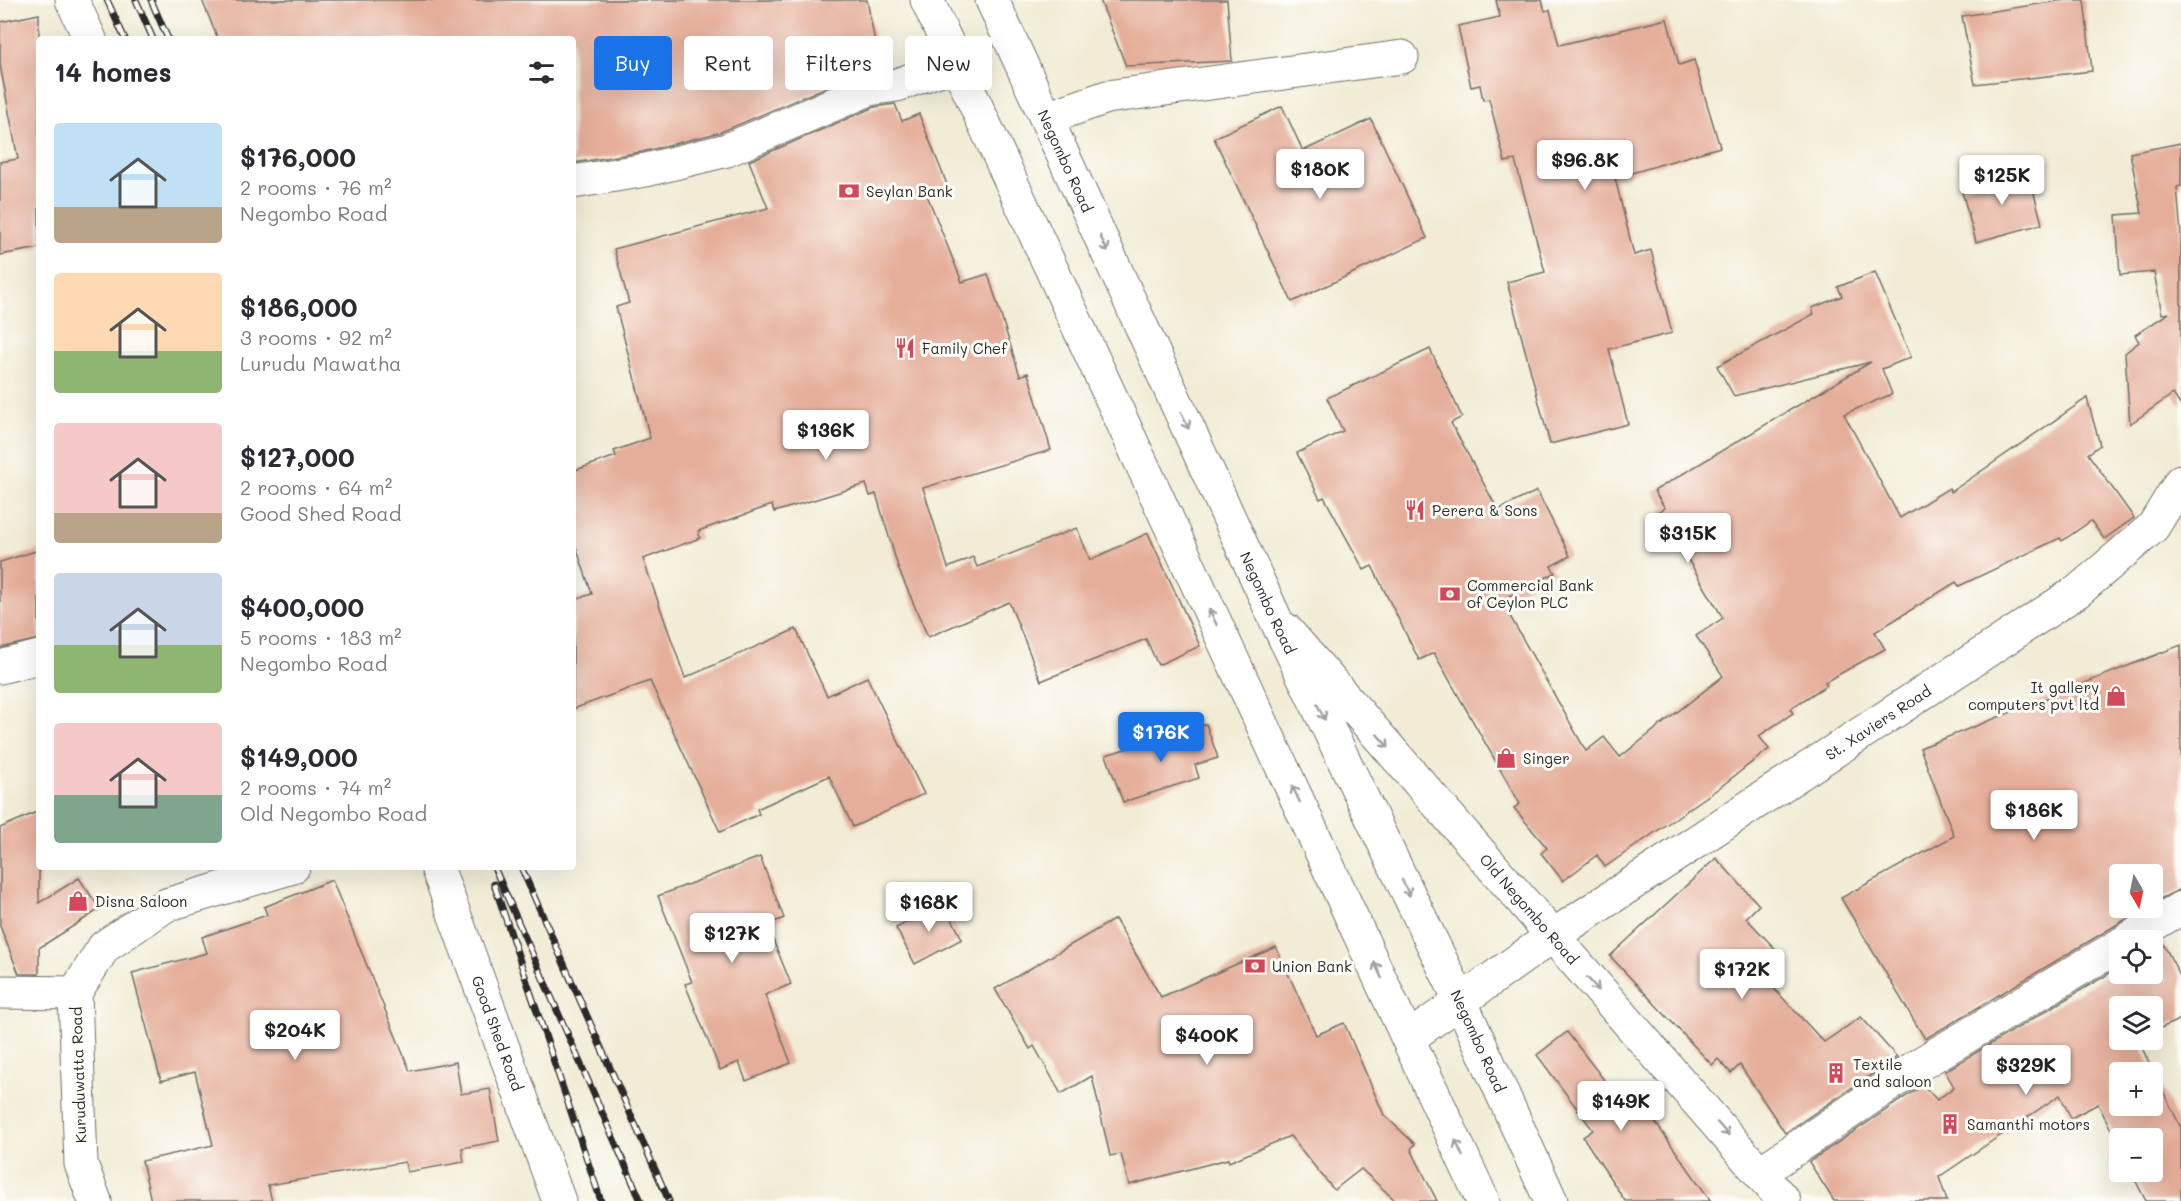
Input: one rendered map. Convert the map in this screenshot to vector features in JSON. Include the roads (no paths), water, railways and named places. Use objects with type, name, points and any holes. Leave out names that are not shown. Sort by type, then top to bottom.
[{"type":"main road","points":[[72,0],[89,36]]},
{"type":"main road","points":[[927,0],[943,36]]},
{"type":"main road","name":"Negombo Road","points":[[992,0],[1275,618],[1461,1002],[1551,1201]]},
{"type":"main road","points":[[1047,118],[1107,97],[1402,57]]},
{"type":"main road","points":[[576,182],[646,170],[727,150],[868,89],[905,82]]},
{"type":"main road","points":[[968,90],[1410,1037],[1483,1201]]},
{"type":"main road","name":"St. Xaviers Road","points":[[1410,1037],[1551,937],[2078,591],[2153,526],[2181,481]]},
{"type":"main road","name":"Old Negombo Road","points":[[1275,618],[1551,937],[1761,1172],[1784,1201]]},
{"type":"main road","points":[[0,667],[36,658]]},
{"type":"main road","name":"Kuruduwatta Road","points":[[95,1201],[81,1164],[75,993],[104,947],[166,905],[253,873],[273,870]]},
{"type":"main road","name":"Good Shed Road","points":[[438,870],[559,1201]]},
{"type":"main road","points":[[2144,930],[2181,908]]},
{"type":"main road","points":[[1761,1172],[1920,1064],[2109,952]]},
{"type":"main road","points":[[0,992],[75,993]]},
{"type":"railway","points":[[107,0],[124,36]]},
{"type":"railway","points":[[136,0],[152,36]]},
{"type":"railway","points":[[151,0],[167,36]]},
{"type":"railway","points":[[495,870],[641,1201]]},
{"type":"railway","points":[[522,870],[669,1201]]},
{"type":"railway","points":[[494,884],[601,1201]]},
{"type":"place","name":"Seylan Bank","points":[[849,191]]},
{"type":"place","name":"Family Chef","points":[[905,348]]},
{"type":"place","name":"Perera & Sons","points":[[1415,510]]},
{"type":"place","name":"Commercial Bank of Ceylon PLC","points":[[1450,594]]},
{"type":"place","name":"It gallery computers pvt ltd","points":[[2116,696]]},
{"type":"place","name":"Singer","points":[[1506,758]]},
{"type":"place","name":"Disna Saloon","points":[[78,901]]},
{"type":"place","name":"Union Bank","points":[[1255,966]]},
{"type":"place","name":"Textile and saloon","points":[[1836,1073]]},
{"type":"place","name":"Samanthi motors","points":[[1950,1124]]}]
